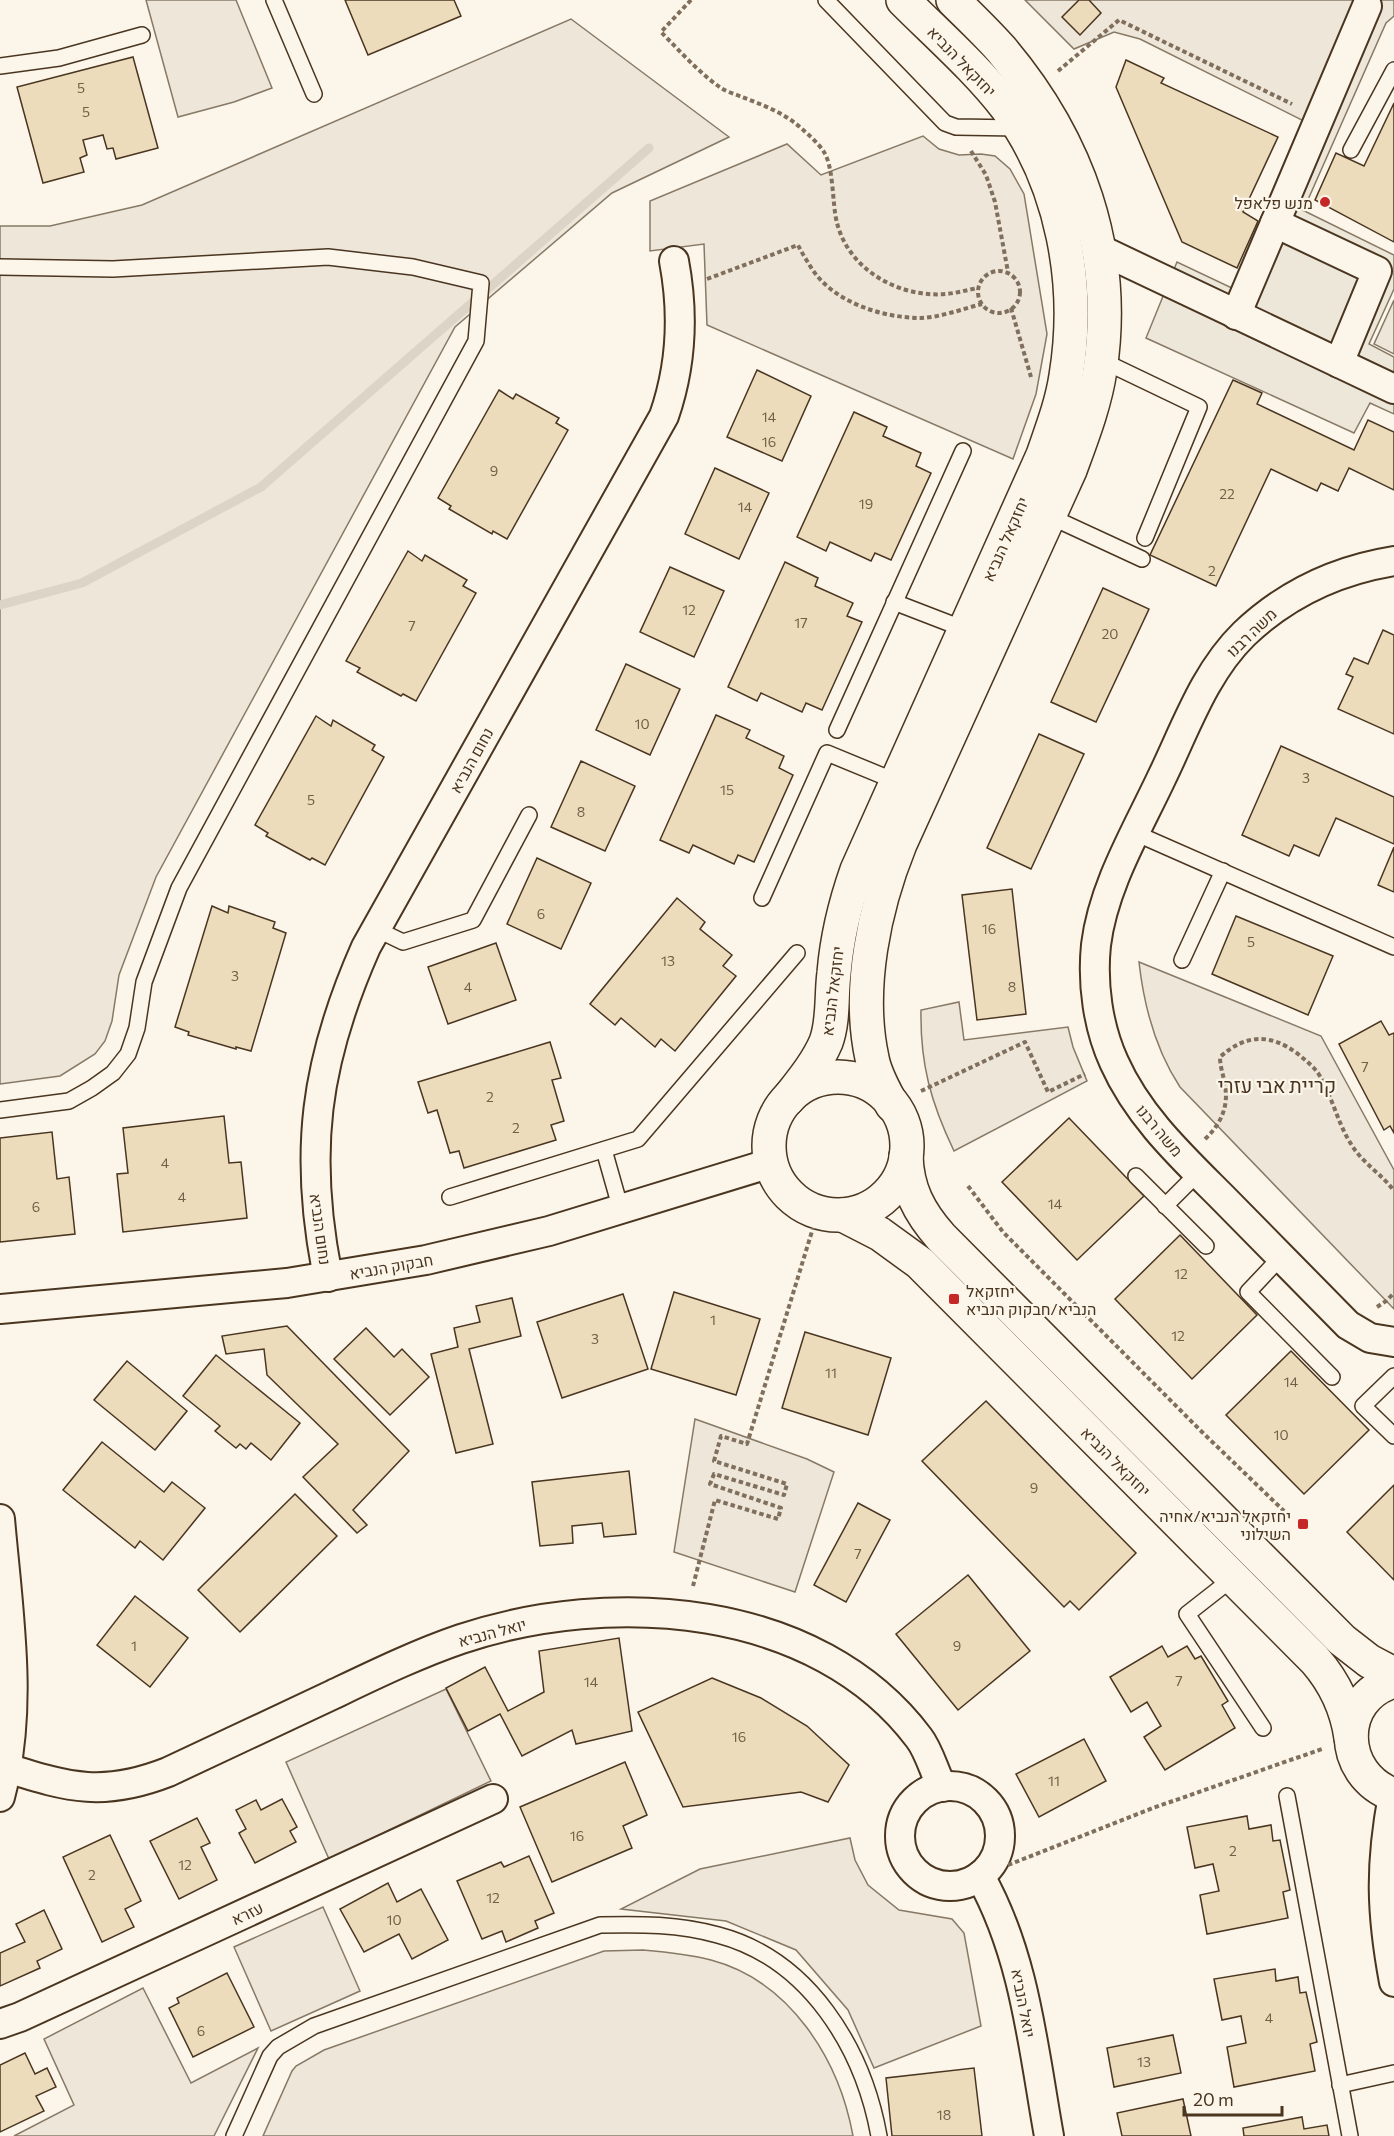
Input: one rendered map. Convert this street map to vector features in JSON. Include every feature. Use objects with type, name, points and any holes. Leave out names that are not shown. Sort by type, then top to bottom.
[{"type":"street","name":"יחזקאל הנביא","points":[[788,1099],[814,1064],[826,1040],[831,1022],[835,962],[844,909],[864,850],[1046,447],[1057,417],[1066,378],[1071,338],[1071,298],[1067,257],[1059,218],[1046,180],[1020,128],[1007,109],[980,77],[903,0]]},
{"type":"street","name":"יחזקאל הנביא","points":[[892,1104],[878,1079],[868,1031],[871,944],[882,896],[900,844],[1070,470],[1088,420],[1101,360],[1105,322],[1103,274],[1095,226],[1080,180],[1060,134],[1033,91],[1000,48],[953,0]]},
{"type":"street","points":[[1236,315],[1367,6]]},
{"type":"street","points":[[1275,223],[1377,271],[1339,363]]},
{"type":"street","points":[[1099,249],[1394,389]]},
{"type":"street","name":"נחום הנביא","points":[[328,1277],[316,1202],[315,1155],[319,1099],[342,1005],[366,947],[664,416],[674,382],[680,349],[681,318],[674,261]]},
{"type":"street","name":"משה רבנו","points":[[1394,561],[1346,572],[1306,589],[1278,606],[1243,635],[1228,652],[1205,688],[1111,886],[1096,945],[1095,974],[1097,1002],[1103,1031],[1113,1060],[1127,1089],[1146,1116],[1192,1166],[1355,1330],[1370,1338],[1394,1342]]},
{"type":"street","points":[[836,1077],[867,1085],[877,1090],[892,1104],[903,1124],[906,1156],[895,1185],[881,1200],[863,1210],[831,1214],[791,1197],[779,1181],[771,1163],[769,1144],[773,1124],[781,1106],[788,1099],[805,1085],[836,1077]]},
{"type":"street","name":"יחזקאל הנביא","points":[[906,1156],[908,1180],[915,1199],[923,1216],[941,1237],[1342,1640],[1369,1661],[1394,1674]]},
{"type":"street","name":"חבקוק הנביא","points":[[0,1309],[221,1290],[328,1277],[426,1260],[549,1231],[771,1163]]},
{"type":"street","name":"יחזקאל הנביא","points":[[831,1214],[880,1234],[920,1263],[1321,1667],[1340,1697],[1348,1720],[1354,1757],[1363,1774],[1376,1787],[1393,1795]]},
{"type":"street","points":[[0,1519],[12,1670],[12,1724],[7,1768],[0,1797]]},
{"type":"street","name":"יואל הנביא","points":[[7,1768],[67,1786],[100,1788],[133,1784],[168,1772],[390,1668],[461,1639],[533,1621],[603,1613],[670,1613],[733,1623],[790,1641],[841,1667],[885,1700],[920,1739],[942,1787]]},
{"type":"street","points":[[1351,1738],[1353,1720],[1361,1704],[1374,1690],[1394,1681]]},
{"type":"street","points":[[957,1786],[972,1791],[994,1812],[999,1828],[998,1850],[991,1864],[980,1876],[959,1885],[943,1885],[922,1877],[906,1859],[900,1836],[905,1814],[920,1796],[942,1787],[957,1786]]},
{"type":"street","points":[[1393,1795],[1385,1840],[1382,1884],[1394,1982]]},
{"type":"street","name":"עזרא","points":[[0,2024],[20,2017],[493,1799]]},
{"type":"street","name":"יואל הנביא","points":[[980,1876],[998,1910],[1018,1968],[1049,2136]]},
{"type":"lane","points":[[274,0],[314,94]]},
{"type":"lane","points":[[826,0],[945,123],[956,127],[1020,128]]},
{"type":"lane","points":[[0,66],[58,58],[142,35]]},
{"type":"lane","points":[[1352,150],[1394,70]]},
{"type":"lane","points":[[0,267],[112,269],[328,257],[413,267],[481,283],[476,341],[179,888],[144,982],[137,1028],[128,1053],[113,1073],[69,1101],[0,1110]]},
{"type":"lane","points":[[1101,360],[1199,407],[1145,538]]},
{"type":"lane","points":[[837,730],[963,451]]},
{"type":"lane","points":[[1049,516],[1142,559]]},
{"type":"lane","points":[[894,602],[964,629]]},
{"type":"lane","points":[[762,898],[827,753],[895,781]]},
{"type":"lane","points":[[376,929],[404,942],[473,920],[529,815]]},
{"type":"lane","points":[[1136,833],[1394,947]]},
{"type":"lane","points":[[1182,960],[1223,871]]},
{"type":"lane","points":[[450,1197],[638,1139],[797,953]]},
{"type":"lane","points":[[604,1150],[621,1210]]},
{"type":"lane","points":[[1166,1206],[1192,1166]]},
{"type":"lane","points":[[1136,1176],[1206,1246]]},
{"type":"lane","points":[[1281,1257],[1248,1292],[1332,1377]]},
{"type":"lane","points":[[1394,1376],[1363,1406],[1394,1436]]},
{"type":"lane","points":[[1233,1578],[1187,1614],[1263,1728]]},
{"type":"lane","points":[[1287,1796],[1350,2136]]},
{"type":"lane","points":[[234,2136],[270,2056],[278,2047],[314,2026],[600,1925],[644,1924],[684,1927],[720,1935],[753,1948],[782,1966],[808,1988],[830,2014],[849,2045],[864,2080],[879,2136]]},
{"type":"lane","points":[[1341,2085],[1394,2073]]},
{"type":"path","points":[[691,0],[661,32],[722,89],[779,112],[800,127],[825,153],[832,182],[837,224],[848,248],[859,264],[873,276],[898,287],[927,294],[945,294],[978,288]]},
{"type":"path","points":[[1033,91],[1119,20],[1319,117]]},
{"type":"path","points":[[956,127],[986,175],[995,202],[1008,272]]},
{"type":"path","points":[[679,289],[798,245],[813,271],[827,285],[849,301],[867,310],[919,318],[982,304]]},
{"type":"path","points":[[1002,270],[1008,272],[1017,282],[1020,291],[1018,301],[1011,308],[1002,313],[996,313],[986,309],[982,304],[978,288],[979,282],[988,273],[1002,270]]},
{"type":"path","points":[[1011,308],[1033,385]]},
{"type":"path","points":[[1192,1166],[1224,1113],[1225,1085],[1220,1057],[1233,1045],[1250,1039],[1267,1039],[1281,1043],[1310,1064],[1318,1074],[1350,1143],[1370,1168],[1394,1191]]},
{"type":"path","points":[[892,1104],[1025,1042],[1048,1092],[1113,1060]]},
{"type":"path","points":[[968,1186],[1003,1232],[1202,1432],[1284,1510]]},
{"type":"path","points":[[686,1616],[715,1500],[778,1519],[781,1508],[710,1484],[714,1474],[784,1495],[787,1484],[714,1461],[722,1436],[747,1444],[831,1214]]},
{"type":"path","points":[[980,1876],[1153,1808],[1351,1738]]},
{"type":"shaded area","points":[[146,0],[236,0],[272,88],[234,102],[178,117]]},
{"type":"shaded area","points":[[1025,0],[1394,0],[1394,16],[1386,23],[1303,211],[1276,197],[1304,121],[1140,39],[1114,32],[1074,49]]},
{"type":"shaded area","points":[[571,19],[729,137],[612,193],[455,327],[156,877],[119,975],[112,1021],[105,1041],[95,1054],[60,1076],[0,1084],[0,226],[50,226],[142,205]]},
{"type":"shaded area","points":[[923,136],[939,149],[959,155],[995,156],[1010,169],[1024,194],[1047,334],[1036,394],[1013,459],[707,325],[704,244],[650,251],[650,201],[787,144],[821,175]]},
{"type":"shaded area","points":[[1276,197],[1394,255],[1394,289],[1369,344],[1394,357],[1394,414],[1370,403],[1354,433],[1146,338],[1177,262],[1236,290]]},
{"type":"shaded area","points":[[1394,300],[1394,354],[1374,344]]},
{"type":"shaded area","points":[[1139,962],[1321,1036],[1394,1170],[1394,1309],[1180,1087],[1157,1043],[1144,995]]},
{"type":"shaded area","points":[[959,1002],[964,1040],[1068,1027],[1073,1047],[1087,1081],[954,1151],[928,1083],[922,1048],[921,1010]]},
{"type":"shaded area","points":[[695,1419],[807,1459],[834,1472],[795,1592],[674,1552]]},
{"type":"shaded area","points":[[446,1689],[491,1781],[329,1859],[286,1762]]},
{"type":"shaded area","points":[[850,1838],[855,1860],[868,1885],[899,1910],[952,1919],[964,1933],[981,2026],[874,2068],[848,2010],[796,1950],[726,1921],[621,1909],[700,1869]]},
{"type":"shaded area","points":[[323,1907],[360,1991],[271,2031],[234,1947]]},
{"type":"shaded area","points":[[643,1950],[702,1958],[739,1970],[765,1986],[787,2005],[823,2052],[846,2107],[853,2136],[263,2136],[292,2071],[296,2066],[324,2050],[604,1951]]},
{"type":"shaded area","points":[[143,1988],[191,2083],[258,2048],[214,2136],[14,2136],[74,2105],[44,2039]]},
{"type":"building","points":[[345,0],[454,0],[461,16],[368,55]]},
{"type":"building","points":[[1079,0],[1089,0],[1101,13],[1080,35],[1062,17]]},
{"type":"building","points":[[133,57],[158,148],[116,159],[113,148],[107,149],[103,135],[83,140],[87,155],[80,158],[84,172],[43,183],[17,87]]},
{"type":"building","points":[[1126,60],[1164,78],[1161,83],[1278,137],[1243,212],[1258,221],[1237,268],[1182,242],[1116,87]]},
{"type":"building","points":[[1394,103],[1394,242],[1315,200],[1336,153],[1364,166]]},
{"type":"building","points":[[757,370],[811,396],[782,461],[727,437]]},
{"type":"building","points":[[1233,380],[1262,393],[1257,404],[1354,450],[1368,420],[1394,432],[1394,490],[1349,468],[1338,491],[1321,483],[1317,491],[1271,469],[1216,586],[1150,555]]},
{"type":"building","points":[[499,390],[513,399],[516,394],[559,418],[556,423],[568,430],[507,539],[493,531],[492,534],[449,509],[451,506],[438,498]]},
{"type":"building","points":[[854,412],[887,427],[883,436],[921,453],[916,466],[931,473],[891,560],[875,553],[871,561],[830,542],[826,551],[797,537]]},
{"type":"building","points":[[715,468],[769,493],[739,559],[685,534]]},
{"type":"building","points":[[408,551],[422,561],[425,555],[467,580],[463,586],[476,593],[416,701],[403,694],[401,696],[357,672],[360,668],[346,661]]},
{"type":"building","points":[[785,562],[818,578],[815,586],[853,603],[847,616],[862,622],[822,710],[806,703],[802,712],[761,693],[757,701],[728,687]]},
{"type":"building","points":[[670,567],[724,591],[694,657],[640,632]]},
{"type":"building","points":[[1103,588],[1149,609],[1096,722],[1051,702]]},
{"type":"building","points":[[1383,630],[1394,635],[1394,734],[1338,709],[1353,677],[1346,674],[1354,658],[1368,664]]},
{"type":"building","points":[[626,664],[680,689],[650,755],[596,730]]},
{"type":"building","points":[[716,715],[750,730],[746,738],[784,756],[779,768],[793,775],[754,862],[738,855],[734,864],[693,845],[689,853],[660,840]]},
{"type":"building","points":[[316,716],[331,726],[333,720],[375,745],[372,750],[384,757],[325,865],[312,858],[310,860],[266,836],[268,833],[255,825]]},
{"type":"building","points":[[1039,734],[1084,754],[1031,869],[987,848]]},
{"type":"building","points":[[1281,746],[1394,797],[1394,844],[1336,818],[1319,856],[1294,845],[1289,856],[1242,835]]},
{"type":"building","points":[[581,761],[635,786],[605,851],[551,827]]},
{"type":"building","points":[[1394,847],[1394,892],[1378,885]]},
{"type":"building","points":[[537,858],[591,883],[561,949],[507,924]]},
{"type":"building","points":[[1012,889],[1026,1014],[977,1020],[962,895]]},
{"type":"building","points":[[677,898],[705,922],[700,929],[732,955],[723,966],[736,976],[675,1051],[661,1039],[655,1047],[621,1018],[615,1025],[590,1004]]},
{"type":"building","points":[[212,906],[228,913],[229,906],[275,922],[273,928],[286,933],[251,1051],[188,1035],[189,1032],[175,1027]]},
{"type":"building","points":[[1236,916],[1333,956],[1308,1015],[1212,974]]},
{"type":"building","points":[[496,943],[516,1000],[448,1024],[428,967]]},
{"type":"building","points":[[1381,1021],[1389,1035],[1394,1033],[1394,1133],[1390,1126],[1384,1130],[1339,1044]]},
{"type":"building","points":[[550,1042],[561,1078],[552,1080],[564,1121],[551,1125],[556,1140],[464,1168],[459,1151],[450,1153],[437,1110],[428,1113],[418,1082]]},
{"type":"building","points":[[224,1116],[229,1163],[241,1162],[247,1218],[123,1232],[117,1174],[128,1173],[123,1128]]},
{"type":"building","points":[[1069,1118],[1144,1196],[1077,1260],[1002,1182]]},
{"type":"building","points":[[52,1132],[57,1179],[69,1177],[75,1234],[0,1242],[0,1138]]},
{"type":"building","points":[[1180,1235],[1257,1315],[1192,1379],[1115,1299]]},
{"type":"building","points":[[674,1292],[760,1319],[736,1395],[651,1369]]},
{"type":"building","points":[[623,1294],[648,1369],[562,1398],[537,1322]]},
{"type":"building","points":[[512,1298],[521,1336],[469,1349],[493,1444],[456,1453],[431,1354],[458,1347],[454,1328],[480,1322],[476,1306]]},
{"type":"building","points":[[287,1326],[409,1451],[353,1510],[367,1525],[357,1533],[303,1477],[338,1444],[267,1375],[264,1349],[226,1354],[222,1336]]},
{"type":"building","points":[[366,1328],[394,1357],[402,1349],[429,1377],[390,1415],[334,1359]]},
{"type":"building","points":[[805,1332],[891,1358],[868,1435],[782,1408]]},
{"type":"building","points":[[1291,1351],[1369,1430],[1304,1494],[1226,1415]]},
{"type":"building","points":[[216,1355],[300,1423],[271,1460],[251,1443],[246,1449],[240,1444],[236,1448],[215,1431],[220,1426],[183,1396]]},
{"type":"building","points":[[127,1361],[187,1411],[155,1450],[94,1400]]},
{"type":"building","points":[[986,1401],[1136,1553],[1079,1610],[1070,1601],[1064,1607],[922,1461]]},
{"type":"building","points":[[102,1442],[164,1492],[172,1482],[205,1508],[163,1560],[140,1541],[135,1548],[63,1490]]},
{"type":"building","points":[[629,1471],[636,1534],[604,1537],[602,1523],[572,1526],[573,1543],[540,1546],[532,1482]]},
{"type":"building","points":[[1394,1485],[1394,1580],[1347,1532]]},
{"type":"building","points":[[295,1494],[337,1536],[240,1632],[198,1590]]},
{"type":"building","points":[[858,1503],[890,1520],[846,1602],[814,1585]]},
{"type":"building","points":[[968,1575],[1030,1651],[958,1710],[896,1634]]},
{"type":"building","points":[[135,1596],[188,1638],[150,1687],[97,1645]]},
{"type":"building","points":[[619,1638],[632,1731],[576,1744],[572,1730],[522,1756],[500,1714],[468,1731],[446,1688],[485,1667],[508,1711],[544,1692],[539,1651]]},
{"type":"building","points":[[1162,1646],[1168,1657],[1187,1646],[1195,1659],[1201,1656],[1228,1701],[1222,1705],[1235,1728],[1165,1770],[1144,1737],[1161,1726],[1147,1702],[1131,1712],[1110,1677]]},
{"type":"building","points":[[712,1678],[761,1698],[807,1726],[849,1765],[828,1802],[801,1792],[683,1807],[638,1712]]},
{"type":"building","points":[[1084,1739],[1106,1781],[1039,1817],[1016,1774]]},
{"type":"building","points":[[625,1762],[647,1815],[623,1826],[632,1848],[552,1882],[520,1807]]},
{"type":"building","points":[[282,1799],[297,1827],[290,1831],[296,1842],[255,1863],[239,1833],[246,1829],[236,1810],[256,1800],[261,1810]]},
{"type":"building","points":[[1247,1816],[1249,1829],[1271,1825],[1273,1841],[1280,1840],[1290,1890],[1283,1892],[1288,1918],[1207,1934],[1200,1895],[1219,1891],[1213,1864],[1195,1868],[1187,1827]]},
{"type":"building","points":[[197,1818],[210,1843],[201,1847],[217,1880],[179,1899],[150,1841]]},
{"type":"building","points":[[110,1835],[141,1901],[125,1909],[134,1927],[102,1942],[63,1857]]},
{"type":"building","points":[[529,1856],[554,1913],[535,1921],[538,1928],[506,1942],[502,1931],[482,1939],[457,1881],[501,1862],[504,1867]]},
{"type":"building","points":[[388,1883],[397,1902],[421,1889],[448,1940],[412,1959],[399,1934],[364,1952],[340,1909]]},
{"type":"building","points":[[44,1910],[62,1949],[37,1961],[40,1968],[0,1986],[0,1953],[25,1942],[16,1924]]},
{"type":"building","points":[[1275,1969],[1276,1981],[1298,1977],[1300,1993],[1306,1992],[1317,2042],[1310,2044],[1315,2071],[1234,2087],[1227,2047],[1246,2043],[1241,2016],[1222,2020],[1214,1979]]},
{"type":"building","points":[[227,1973],[254,2027],[193,2057],[169,2008],[179,2003],[177,1998]]},
{"type":"building","points":[[1173,2035],[1181,2073],[1114,2087],[1107,2048]]},
{"type":"building","points":[[25,2053],[35,2074],[47,2068],[56,2087],[36,2096],[44,2111],[0,2132],[0,2065]]},
{"type":"building","points":[[974,2068],[982,2136],[892,2136],[886,2078]]},
{"type":"building","points":[[1183,2099],[1191,2136],[1122,2136],[1117,2113]]},
{"type":"building","points":[[1302,2117],[1304,2129],[1327,2125],[1329,2136],[1244,2136],[1243,2128]]},
{"type":"waterway","points":[[0,605],[82,583],[261,487],[649,148]]},
{"type":"place","name":"מנש פלאפל","points":[[1325,202]]},
{"type":"place","name":"יחזקאל הנביא/חבקוק הנביא","points":[[954,1299]]},
{"type":"place","name":"יחזקאל הנביא/אחיה השילוני","points":[[1303,1524]]},
{"type":"district","name":"קריית אבי עזרי","points":[[1277,1085]]}]
